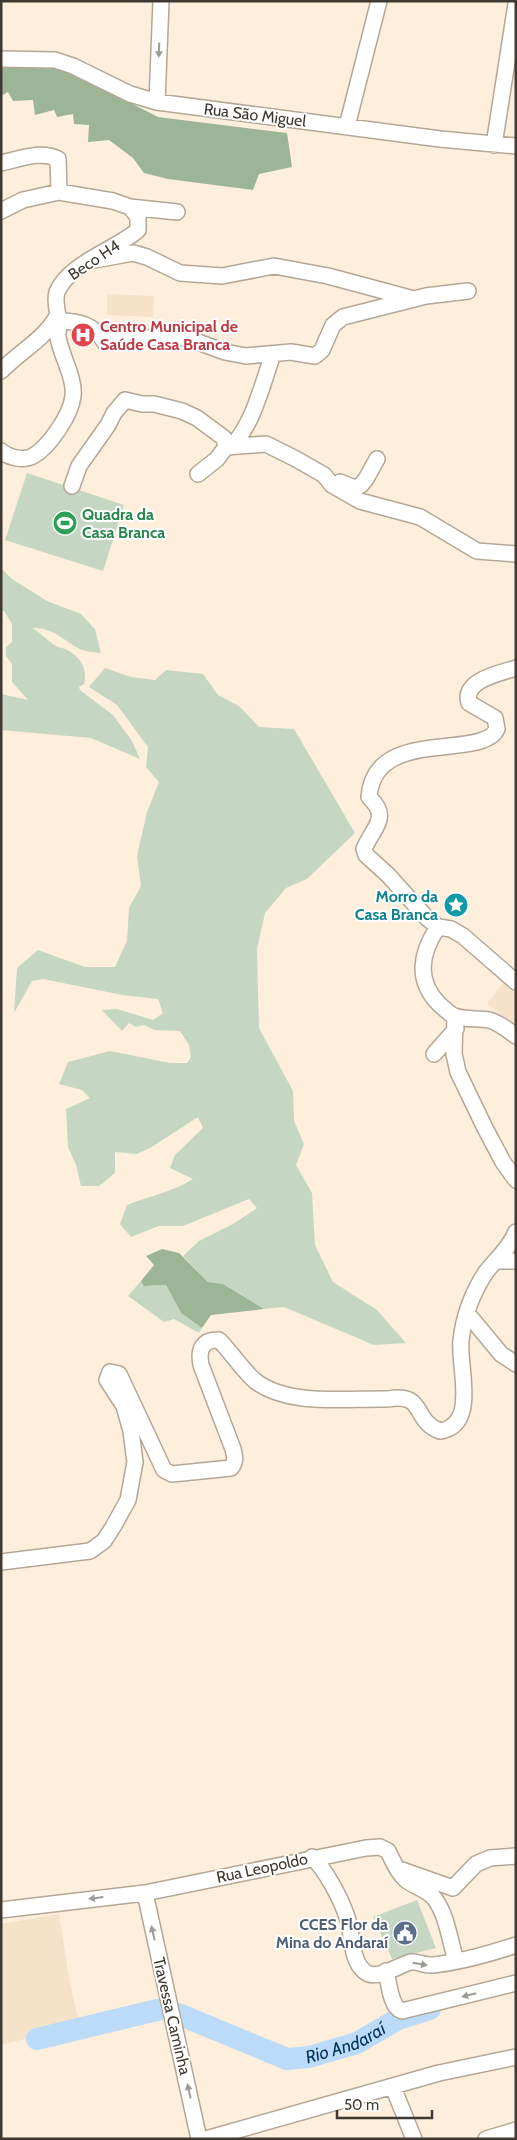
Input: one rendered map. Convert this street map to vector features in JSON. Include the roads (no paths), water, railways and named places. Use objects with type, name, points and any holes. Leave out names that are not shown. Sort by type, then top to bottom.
[{"type":"street","points":[[158,102],[161,1]]},
{"type":"street","points":[[348,126],[379,1]]},
{"type":"street","points":[[494,145],[516,4]]},
{"type":"street","name":"Rua São Miguel","points":[[1,58],[55,60],[73,66],[130,94],[158,102],[494,145],[516,146]]},
{"type":"street","points":[[1,163],[42,155],[52,155],[58,159],[59,192]]},
{"type":"street","points":[[1,211],[23,200],[59,192],[113,201],[130,207],[177,212]]},
{"type":"street","name":"Beco H4","points":[[1,450],[12,457],[32,457],[55,436],[73,396],[72,385],[58,336],[56,294],[63,281],[89,261],[132,236],[138,230],[138,217],[130,207]]},
{"type":"street","points":[[89,261],[133,253],[147,257],[180,273],[222,276],[274,266],[328,276],[413,298],[468,291]]},
{"type":"street","points":[[1,371],[52,326],[58,318],[77,321],[89,326],[100,334],[105,343],[123,337],[172,336],[190,339],[225,352],[246,356],[291,352],[315,356],[322,350],[330,330],[337,321],[357,313],[403,304],[426,296]]},
{"type":"street","points":[[198,474],[208,464],[217,460],[241,436],[248,423],[273,354]]},
{"type":"street","points":[[72,486],[79,466],[108,425],[114,413],[125,400],[171,408],[197,418],[224,438],[228,447]]},
{"type":"street","points":[[228,447],[266,444],[324,475],[355,488],[361,486],[377,459]]},
{"type":"street","points":[[324,475],[332,485],[360,501],[420,517],[477,550],[516,554]]},
{"type":"street","points":[[516,668],[480,680],[469,692],[469,702],[495,718],[497,729],[495,734],[484,741],[452,744],[405,753],[394,758],[377,772],[370,786],[369,797],[380,810],[380,820],[364,849],[366,855],[388,875],[426,918],[438,927],[451,929],[463,936],[516,982]]},
{"type":"street","points":[[438,927],[424,952],[425,985],[435,1000],[455,1022],[454,1054],[458,1072],[503,1162],[516,1180]]},
{"type":"street","points":[[455,1022],[490,1020],[501,1025],[516,1036]]},
{"type":"street","points":[[434,1054],[455,1022]]},
{"type":"street","points":[[1,1562],[90,1551],[104,1541],[111,1532],[128,1500],[135,1462],[131,1431],[124,1406],[108,1384],[107,1380],[110,1372],[113,1371],[119,1374],[164,1470],[168,1473],[185,1474],[209,1469],[227,1470],[234,1464],[235,1458],[199,1355],[208,1340],[219,1340],[254,1380],[269,1389],[305,1399],[406,1397],[415,1404],[429,1427],[440,1431],[452,1427],[457,1422],[464,1404],[461,1342],[473,1294],[487,1271],[497,1261],[516,1232]]},
{"type":"street","points":[[497,1261],[516,1261]]},
{"type":"street","points":[[467,1313],[501,1354],[516,1364]]},
{"type":"street","name":"Rua Leopoldo","points":[[1,1910],[144,1893],[312,1857],[380,1847],[388,1850],[396,1868],[406,1879],[426,1890],[435,1899],[442,1912],[456,1961]]},
{"type":"street","points":[[396,1868],[453,1888],[476,1864],[490,1858],[516,1856]]},
{"type":"street","points":[[312,1857],[319,1864],[343,1905],[351,1929],[358,1961],[364,1972],[375,1975],[413,1962],[422,1965],[456,1961],[516,1946]]},
{"type":"street","name":"Travessa Caminha","points":[[144,1893],[200,2139]]},
{"type":"street","points":[[386,1971],[394,2004],[398,2010],[402,2011],[516,1983]]},
{"type":"street","points":[[206,2139],[440,2073],[516,2056]]},
{"type":"street","points":[[393,2087],[414,2139]]},
{"type":"street","points":[[486,2139],[516,2130]]},
{"type":"waterway","name":"Rio Andaraí","points":[[178,2014],[287,2059],[309,2057],[357,2043],[398,2019],[430,2009]]},
{"type":"waterway","name":"Rio Andaraí","points":[[37,2039],[157,2010]]},
{"type":"place","name":"Centro Municipal de Saúde Casa Branca","points":[[83,335]]},
{"type":"place","name":"Quadra da Casa Branca","points":[[65,523]]},
{"type":"place","name":"Morro da Casa Branca","points":[[456,905]]},
{"type":"place","name":"CCES Flor da Mina do Andaraí","points":[[405,1933]]}]
